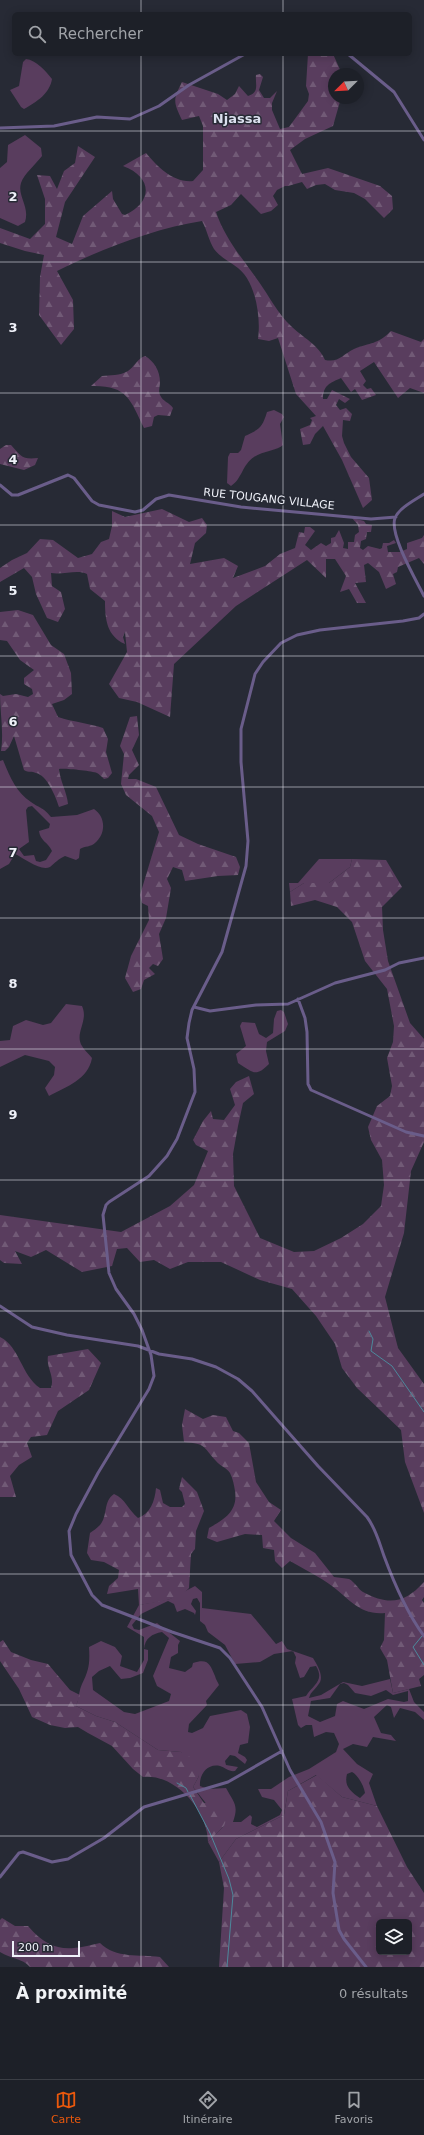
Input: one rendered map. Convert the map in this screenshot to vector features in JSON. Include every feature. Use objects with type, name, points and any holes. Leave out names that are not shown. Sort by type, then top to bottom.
[{"type":"street","points":[[0,128],[54,126],[97,117],[130,119],[160,106],[189,85],[241,56]]},
{"type":"street","points":[[350,56],[394,92],[424,140]]},
{"type":"street","name":"RUE TOUGANG VILLAGE","points":[[0,486],[12,495],[18,495],[68,475],[74,478],[92,501],[99,505],[135,512],[143,510],[156,499],[169,495],[241,507],[371,519],[396,517]]},
{"type":"street","points":[[424,494],[399,512],[396,517],[394,528],[424,596]]},
{"type":"street","points":[[366,1967],[341,1934],[333,1898],[335,1862],[331,1847],[317,1813],[295,1779],[262,1707],[224,1650],[102,1605],[88,1589],[71,1555],[69,1531],[76,1514],[98,1472],[152,1383],[154,1370],[148,1348],[134,1314],[116,1289],[110,1277],[103,1214],[106,1205],[109,1202],[149,1176],[167,1156],[177,1139],[195,1092],[194,1069],[187,1038],[194,1007],[222,952],[246,866],[248,841],[241,762],[241,729],[258,669],[281,643],[297,635],[320,630],[378,625],[423,616]]},
{"type":"street","points":[[194,1007],[210,1012],[256,1005],[278,1006],[298,1000],[335,983],[385,970],[399,963],[424,958]]},
{"type":"street","points":[[298,1000],[305,1018],[308,1084],[311,1090],[400,1130],[424,1136]]},
{"type":"street","points":[[0,1306],[25,1324],[43,1331],[148,1348],[159,1354],[192,1359],[216,1367],[238,1379],[252,1391],[318,1466],[349,1496],[373,1525],[388,1567],[413,1620],[424,1636]]},
{"type":"street","points":[[0,1877],[19,1854],[23,1852],[52,1862],[68,1859],[104,1838],[144,1807],[228,1782],[282,1752]]},
{"type":"green space","points":[[308,56],[334,56],[339,68],[328,68],[328,104],[339,104],[333,126],[305,139],[290,150],[302,174],[328,168],[380,186],[392,196],[393,209],[384,218],[365,199],[354,193],[335,190],[325,184],[316,185],[307,189],[302,182],[285,186],[277,190],[273,196],[278,205],[271,211],[261,214],[241,194],[231,205],[216,212],[229,240],[286,321],[319,350],[325,360],[330,361],[337,359],[354,349],[378,341],[391,331],[421,342],[424,339],[424,393],[410,388],[398,398],[374,362],[360,371],[366,381],[363,385],[367,389],[371,388],[376,395],[362,400],[355,389],[351,392],[341,378],[330,383],[324,391],[323,399],[327,399],[332,390],[350,399],[345,403],[339,399],[336,405],[340,410],[346,408],[352,414],[350,421],[343,420],[342,436],[351,457],[369,478],[372,500],[363,508],[342,460],[323,426],[315,434],[310,444],[303,445],[300,429],[310,425],[312,420],[310,418],[316,416],[296,394],[278,338],[269,341],[258,339],[258,311],[249,282],[238,268],[222,257],[214,249],[202,221],[184,224],[147,234],[91,255],[57,271],[73,300],[74,329],[61,345],[39,315],[40,277],[44,255],[0,243],[0,228],[30,239],[45,224],[45,199],[37,175],[50,176],[57,189],[64,171],[75,163],[78,146],[95,157],[65,202],[56,237],[72,244],[83,216],[112,191],[113,199],[122,214],[125,215],[134,210],[141,203],[145,197],[146,190],[144,183],[140,176],[123,166],[146,153],[166,173],[179,179],[193,181],[203,170],[203,126],[199,116],[182,120],[175,101],[182,82],[218,94],[227,100],[235,94],[239,86],[248,96],[252,95],[256,90],[256,75],[260,74],[263,77],[259,90],[264,98],[270,98],[277,91],[272,103],[272,110],[280,129],[289,127],[308,101],[309,94],[306,86]]},
{"type":"green space","points":[[26,59],[33,61],[44,69],[52,79],[46,93],[24,109],[21,107],[10,90],[19,86],[23,62]]},
{"type":"green space","points":[[25,135],[41,148],[42,156],[27,173],[21,183],[20,188],[26,216],[25,222],[18,226],[0,218],[0,168],[7,162],[8,145]]},
{"type":"green space","points":[[145,356],[158,370],[160,378],[160,395],[173,408],[170,416],[158,415],[154,417],[152,426],[144,428],[131,402],[120,391],[103,386],[91,386],[102,376],[125,373]]},
{"type":"green space","points":[[274,410],[282,414],[284,417],[280,424],[283,445],[262,453],[250,460],[238,480],[231,486],[227,483],[228,457],[230,453],[238,453],[241,450],[245,436],[254,432],[260,427],[264,422],[267,412]]},
{"type":"green space","points":[[6,445],[11,445],[25,458],[38,458],[35,465],[24,470],[0,464],[0,449]]},
{"type":"green space","points":[[162,509],[189,522],[202,518],[207,525],[206,533],[195,543],[190,564],[224,558],[238,566],[233,578],[265,566],[280,554],[295,548],[299,532],[304,533],[305,527],[310,527],[315,531],[305,545],[311,550],[321,543],[326,546],[331,543],[331,538],[335,537],[339,530],[344,543],[343,548],[348,549],[348,542],[354,542],[355,535],[359,532],[358,525],[352,518],[372,525],[371,532],[367,532],[366,539],[361,541],[360,548],[363,550],[368,546],[380,549],[382,548],[383,543],[389,543],[394,540],[396,543],[387,546],[388,552],[400,552],[407,549],[407,543],[422,538],[424,535],[424,564],[419,558],[398,567],[397,572],[393,574],[396,584],[386,589],[379,572],[368,563],[364,565],[366,582],[355,583],[366,603],[357,603],[349,589],[340,592],[346,576],[335,559],[326,559],[326,578],[307,560],[236,606],[174,664],[170,717],[137,702],[119,698],[109,684],[127,652],[125,632],[123,637],[125,644],[114,637],[108,627],[105,601],[90,589],[87,574],[79,572],[51,573],[52,586],[61,592],[65,609],[58,622],[47,618],[36,594],[32,577],[24,568],[0,582],[0,568],[27,553],[40,539],[53,540],[78,558],[92,554],[101,542],[109,539],[112,526],[112,511],[125,517]]},
{"type":"green space","points":[[18,610],[33,615],[51,645],[64,654],[71,673],[72,694],[64,700],[52,704],[58,717],[103,728],[108,739],[106,752],[112,773],[108,778],[104,779],[98,773],[94,772],[59,769],[68,804],[59,807],[53,792],[44,778],[35,772],[24,770],[14,736],[9,747],[5,751],[1,751],[2,730],[0,694],[3,696],[16,694],[28,697],[33,694],[32,689],[24,684],[24,678],[34,670],[20,660],[7,641],[0,640],[0,612]]},
{"type":"green space","points":[[137,716],[139,735],[132,750],[139,765],[129,775],[128,779],[136,779],[156,787],[179,835],[198,844],[236,857],[240,867],[238,875],[218,876],[185,881],[182,870],[173,867],[167,879],[171,888],[166,918],[159,934],[163,959],[158,966],[153,964],[149,968],[155,974],[144,980],[141,989],[133,992],[125,978],[131,956],[149,920],[148,906],[142,903],[140,895],[159,832],[152,816],[126,795],[121,784],[124,754],[120,746],[130,717]]},
{"type":"green space","points":[[3,760],[11,778],[21,794],[44,810],[51,817],[77,815],[94,809],[98,812],[101,816],[103,826],[99,839],[92,845],[80,849],[79,858],[76,860],[65,856],[50,867],[42,868],[15,854],[9,864],[0,869],[0,761]],"holes":[[[32,806],[50,824],[49,828],[39,831],[42,839],[52,851],[46,860],[40,862],[36,861],[34,855],[24,856],[19,849],[29,842],[26,810],[28,807]]]},
{"type":"green space","points":[[319,859],[352,859],[350,867],[329,883],[304,883],[290,892],[289,883],[298,883]]},
{"type":"green space","points":[[352,859],[386,860],[402,887],[382,907],[383,930],[388,961],[410,1023],[424,1039],[424,1142],[411,1171],[404,1233],[385,1297],[398,1348],[424,1384],[424,1513],[405,1462],[401,1430],[357,1388],[342,1368],[335,1344],[316,1316],[292,1289],[260,1280],[221,1262],[188,1262],[170,1269],[154,1260],[140,1262],[127,1248],[117,1249],[112,1266],[82,1272],[46,1250],[31,1257],[15,1251],[22,1264],[4,1263],[0,1260],[0,1215],[121,1232],[170,1206],[194,1185],[208,1151],[196,1145],[193,1140],[203,1121],[211,1111],[213,1119],[224,1120],[235,1105],[230,1089],[236,1082],[249,1076],[254,1094],[243,1103],[238,1126],[233,1154],[234,1186],[260,1238],[294,1252],[314,1251],[341,1238],[363,1224],[381,1206],[384,1185],[382,1160],[371,1140],[368,1127],[377,1106],[390,1096],[392,1086],[387,1058],[393,1042],[394,1026],[387,989],[365,961],[352,922],[337,907],[315,900],[291,906],[290,892],[304,883],[329,883],[350,867]]},
{"type":"green space","points":[[66,1004],[82,1006],[84,1017],[80,1032],[80,1041],[83,1048],[92,1058],[90,1066],[86,1072],[76,1082],[49,1096],[45,1088],[54,1075],[55,1067],[49,1061],[25,1055],[0,1067],[0,1041],[10,1040],[13,1026],[26,1020],[43,1025],[51,1023]]},
{"type":"green space","points":[[281,1010],[284,1012],[288,1024],[285,1031],[267,1042],[266,1051],[269,1064],[260,1071],[254,1072],[238,1063],[236,1054],[246,1046],[240,1026],[242,1022],[255,1023],[259,1034],[266,1038],[273,1033],[274,1019],[277,1011]]},
{"type":"green space","points":[[0,1337],[12,1347],[29,1376],[40,1388],[51,1388],[52,1384],[48,1356],[88,1349],[101,1363],[89,1390],[58,1411],[47,1435],[31,1437],[27,1443],[32,1457],[19,1465],[10,1476],[16,1497],[0,1497]]},
{"type":"green space","points":[[185,1409],[203,1419],[213,1415],[226,1417],[233,1431],[239,1433],[249,1443],[256,1482],[269,1502],[281,1510],[274,1521],[291,1538],[315,1553],[334,1577],[349,1579],[363,1592],[389,1601],[403,1598],[417,1589],[424,1582],[424,1597],[422,1600],[424,1603],[424,1675],[419,1679],[421,1686],[393,1693],[387,1660],[380,1648],[384,1640],[385,1613],[368,1612],[356,1606],[328,1583],[290,1561],[282,1568],[275,1561],[274,1550],[263,1548],[262,1535],[245,1534],[217,1542],[207,1538],[209,1528],[225,1518],[232,1509],[235,1498],[235,1489],[230,1473],[201,1445],[184,1442],[182,1425]]},
{"type":"green space","points":[[182,1477],[197,1492],[204,1511],[196,1531],[195,1549],[191,1554],[189,1588],[179,1596],[159,1602],[139,1605],[138,1589],[107,1594],[109,1586],[118,1578],[119,1570],[104,1562],[91,1560],[87,1553],[90,1533],[99,1526],[102,1521],[108,1501],[114,1494],[118,1496],[138,1518],[149,1510],[156,1488],[160,1490],[163,1503],[170,1507],[182,1507],[185,1504],[182,1492],[179,1489]]},
{"type":"green space","points":[[195,1586],[202,1592],[202,1608],[251,1614],[276,1644],[282,1641],[287,1649],[293,1651],[313,1658],[320,1672],[321,1679],[309,1698],[321,1695],[343,1682],[362,1686],[390,1679],[393,1693],[409,1689],[414,1702],[424,1712],[424,1720],[415,1712],[400,1708],[394,1718],[391,1707],[387,1705],[374,1717],[381,1733],[391,1735],[396,1741],[373,1737],[367,1747],[353,1744],[343,1749],[357,1764],[373,1774],[369,1783],[377,1806],[342,1797],[316,1775],[288,1791],[284,1815],[236,1839],[219,1862],[208,1842],[224,1826],[193,1787],[199,1776],[181,1752],[158,1750],[115,1722],[96,1716],[76,1706],[88,1666],[89,1647],[101,1641],[115,1647],[122,1656],[120,1666],[137,1672],[144,1660],[144,1649],[144,1637],[127,1627],[139,1605],[170,1599]],"holes":[[[197,1598],[200,1603],[200,1621],[205,1625],[208,1632],[225,1645],[235,1664],[260,1662],[274,1654],[293,1651],[296,1657],[295,1663],[300,1678],[304,1677],[310,1667],[316,1666],[319,1675],[319,1679],[306,1696],[292,1699],[298,1725],[301,1728],[306,1725],[312,1725],[314,1737],[326,1732],[334,1733],[339,1744],[336,1752],[309,1769],[289,1777],[271,1789],[258,1789],[262,1797],[274,1800],[282,1810],[280,1815],[257,1827],[251,1824],[252,1817],[250,1815],[241,1822],[233,1822],[236,1808],[226,1788],[208,1789],[200,1786],[200,1782],[202,1774],[211,1766],[220,1766],[235,1771],[238,1767],[226,1765],[225,1761],[230,1755],[235,1756],[245,1764],[247,1760],[238,1753],[240,1745],[248,1743],[250,1727],[247,1714],[241,1710],[210,1716],[203,1728],[192,1733],[188,1732],[189,1724],[207,1705],[206,1701],[219,1685],[212,1669],[206,1662],[202,1661],[193,1663],[192,1667],[185,1672],[169,1668],[171,1657],[178,1653],[178,1645],[180,1641],[157,1623],[139,1630],[134,1629],[132,1625],[141,1614],[168,1601],[174,1604],[177,1612],[185,1609],[194,1613],[195,1615],[196,1611],[191,1604],[193,1599]],[[162,1632],[169,1638],[153,1676],[157,1686],[171,1694],[169,1701],[135,1714],[124,1712],[93,1690],[92,1677],[99,1671],[110,1666],[121,1679],[130,1678],[143,1673],[148,1660],[148,1650],[144,1649],[147,1639],[158,1633]],[[344,1683],[348,1685],[355,1693],[371,1696],[386,1690],[393,1695],[408,1691],[408,1701],[404,1702],[388,1699],[364,1709],[343,1701],[337,1704],[335,1716],[320,1722],[308,1716],[311,1701],[330,1698],[340,1684]],[[352,1772],[360,1781],[365,1793],[360,1798],[353,1793],[346,1782],[347,1774]]]},
{"type":"green space","points":[[3,1640],[11,1652],[31,1660],[48,1664],[70,1690],[80,1695],[76,1706],[96,1716],[115,1722],[158,1750],[181,1752],[195,1760],[199,1776],[193,1787],[204,1803],[210,1802],[228,1814],[224,1826],[208,1842],[207,1830],[196,1807],[188,1796],[178,1788],[167,1781],[155,1777],[143,1777],[133,1769],[112,1746],[78,1727],[65,1728],[50,1725],[32,1717],[19,1689],[0,1661],[0,1642]]},
{"type":"green space","points":[[317,1775],[342,1797],[377,1806],[407,1867],[424,1893],[424,1967],[219,1967],[224,1888],[219,1862],[236,1839],[284,1815],[288,1791]]},
{"type":"green space","points":[[2,1918],[15,1926],[28,1926],[44,1941],[61,1948],[78,1948],[100,1943],[113,1952],[120,1954],[160,1957],[169,1967],[30,1967],[20,1960],[0,1952],[0,1920]]},
{"type":"waterway","points":[[369,1331],[373,1339],[371,1351],[392,1366],[424,1412]]},
{"type":"waterway","points":[[422,1636],[413,1647],[424,1665]]},
{"type":"waterway","points":[[177,1783],[186,1788],[188,1792]]},
{"type":"waterway","points":[[190,1795],[210,1833],[229,1879],[233,1895],[227,1967]]},
{"type":"district","name":"Njassa","points":[[237,118]]}]
